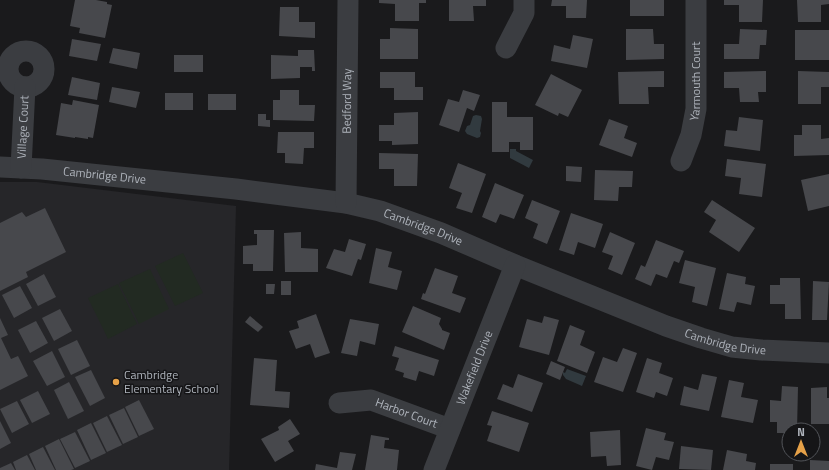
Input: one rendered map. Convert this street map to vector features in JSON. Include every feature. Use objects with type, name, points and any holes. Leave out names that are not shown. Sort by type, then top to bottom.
[{"type":"street","name":"Bedford Way","points":[[346,203],[348,0]]},
{"type":"street","points":[[506,48],[524,13],[524,0]]},
{"type":"street","name":"Yarmouth Court","points":[[681,161],[691,134],[696,109],[696,0]]},
{"type":"street","name":"Village Court","points":[[21,168],[25,87]]},
{"type":"street","name":"Cambridge Drive","points":[[0,167],[42,169],[228,188],[346,203],[380,211],[441,233],[515,265],[666,326],[732,347],[761,350],[829,353]]},
{"type":"street","name":"Wakefield Drive","points":[[434,470],[515,265]]},
{"type":"street","name":"Harbor Court","points":[[339,403],[371,400],[450,429]]},
{"type":"shaded area","points":[[473,116],[481,116],[482,119],[480,137],[477,138],[467,134],[465,131],[467,126],[470,125]]},
{"type":"shaded area","points":[[510,149],[516,149],[516,151],[533,160],[529,168],[510,158]]},
{"type":"shaded area","name":"Cambridge Elementary School","points":[[0,182],[37,182],[236,206],[229,470],[0,470]]},
{"type":"shaded area","points":[[183,253],[203,293],[175,306],[155,266]]},
{"type":"shaded area","points":[[150,269],[169,309],[139,324],[119,283]]},
{"type":"shaded area","points":[[118,284],[137,324],[108,339],[88,298]]},
{"type":"shaded area","points":[[567,369],[586,376],[582,386],[566,379],[563,372],[565,373]]},
{"type":"building","points":[[75,0],[96,0],[107,2],[107,4],[112,5],[105,38],[79,33],[80,28],[70,26]]},
{"type":"building","points":[[379,0],[426,0],[426,3],[419,3],[419,21],[395,21],[395,4],[379,3]]},
{"type":"building","points":[[449,0],[486,0],[486,6],[473,6],[474,21],[449,21]]},
{"type":"building","points":[[552,0],[587,0],[586,18],[566,18],[566,6],[551,6]]},
{"type":"building","points":[[630,0],[664,0],[664,16],[630,16]]},
{"type":"building","points":[[724,0],[763,0],[762,22],[739,22],[739,5],[724,5]]},
{"type":"building","points":[[797,0],[829,0],[829,4],[821,5],[821,22],[798,22]]},
{"type":"building","points":[[280,7],[299,7],[299,22],[315,22],[315,38],[279,36]]},
{"type":"building","points":[[390,28],[418,29],[418,59],[380,59],[380,39],[390,39]]},
{"type":"building","points":[[626,29],[653,29],[654,44],[664,44],[664,59],[626,60]]},
{"type":"building","points":[[740,29],[767,30],[766,45],[760,45],[759,59],[724,59],[724,44],[739,44]]},
{"type":"building","points":[[795,30],[829,30],[829,60],[795,60]]},
{"type":"building","points":[[573,35],[593,39],[587,68],[551,61],[554,45],[570,49]]},
{"type":"building","points":[[72,39],[101,44],[97,61],[69,56]]},
{"type":"building","points":[[113,48],[140,53],[137,69],[109,63]]},
{"type":"building","points":[[298,50],[314,50],[315,71],[312,71],[312,67],[300,67],[300,78],[271,79],[271,55],[298,56]]},
{"type":"building","points":[[174,55],[203,55],[203,72],[174,72]]},
{"type":"building","points":[[664,71],[664,87],[648,87],[649,104],[619,104],[618,72]]},
{"type":"building","points":[[766,71],[766,92],[758,92],[759,102],[740,102],[739,88],[724,88],[724,72]]},
{"type":"building","points":[[798,71],[829,72],[829,87],[821,87],[821,104],[798,104]]},
{"type":"building","points":[[380,72],[415,72],[415,87],[423,87],[423,100],[394,100],[394,88],[380,88]]},
{"type":"building","points":[[551,74],[582,90],[568,117],[559,113],[558,116],[535,105]]},
{"type":"building","points":[[72,77],[100,83],[97,100],[68,95]]},
{"type":"building","points":[[112,87],[140,92],[136,108],[109,102]]},
{"type":"building","points":[[280,90],[299,90],[299,105],[315,105],[314,121],[273,120],[273,100],[280,100]]},
{"type":"building","points":[[463,90],[480,95],[474,111],[467,108],[459,132],[439,125],[448,99],[459,102]]},
{"type":"building","points":[[165,93],[193,93],[193,110],[165,110]]},
{"type":"building","points":[[208,94],[236,94],[236,110],[208,110]]},
{"type":"building","points":[[73,100],[99,105],[93,138],[75,138],[56,135],[61,103],[72,105]]},
{"type":"building","points":[[492,102],[507,102],[507,117],[533,117],[533,150],[520,150],[520,142],[509,142],[509,152],[492,152]]},
{"type":"building","points":[[418,112],[418,144],[392,145],[392,141],[379,141],[379,125],[394,125],[394,113]]},
{"type":"building","points":[[258,114],[266,114],[266,120],[270,120],[270,127],[258,126]]},
{"type":"building","points":[[739,117],[763,120],[760,151],[724,146],[726,130],[737,131]]},
{"type":"building","points":[[609,119],[628,126],[624,138],[637,143],[632,157],[599,145]]},
{"type":"building","points":[[802,125],[821,125],[821,139],[829,138],[829,155],[794,156],[794,135],[802,135]]},
{"type":"building","points":[[278,132],[314,132],[314,148],[304,148],[303,164],[285,163],[285,153],[277,153]]},
{"type":"building","points":[[379,153],[418,154],[417,186],[394,186],[394,169],[379,169]]},
{"type":"building","points":[[727,159],[766,164],[762,197],[739,194],[741,178],[725,176]]},
{"type":"building","points":[[458,163],[486,174],[472,213],[456,208],[462,193],[449,188]]},
{"type":"building","points":[[566,166],[582,167],[581,182],[566,181]]},
{"type":"building","points":[[595,170],[633,171],[632,187],[619,187],[618,201],[594,200]]},
{"type":"building","points":[[829,174],[829,206],[808,211],[801,180]]},
{"type":"building","points":[[495,183],[524,195],[514,219],[500,214],[496,223],[482,217]]},
{"type":"building","points":[[532,200],[560,211],[547,244],[533,238],[538,224],[525,218]]},
{"type":"building","points":[[712,200],[755,228],[739,252],[709,232],[716,220],[704,212]]},
{"type":"building","points":[[45,208],[66,252],[26,272],[28,277],[0,291],[0,223],[22,212],[26,217]]},
{"type":"building","points":[[571,213],[603,224],[595,248],[578,242],[574,255],[559,250]]},
{"type":"building","points":[[254,230],[274,230],[273,271],[253,271],[253,264],[243,264],[243,246],[257,245],[257,234],[254,234]]},
{"type":"building","points":[[301,232],[301,248],[318,249],[318,272],[285,272],[284,233]]},
{"type":"building","points":[[610,232],[635,243],[622,275],[608,269],[613,256],[602,252]]},
{"type":"building","points":[[349,239],[366,244],[361,260],[358,259],[352,276],[326,268],[334,249],[345,252]]},
{"type":"building","points":[[656,240],[684,251],[679,263],[674,261],[667,278],[656,274],[651,286],[635,279],[641,265],[645,267]]},
{"type":"building","points":[[376,248],[392,252],[388,267],[402,271],[397,290],[369,283]]},
{"type":"building","points":[[685,260],[716,268],[707,306],[692,302],[695,287],[679,283]]},
{"type":"building","points":[[435,268],[458,276],[452,293],[466,298],[460,313],[421,299],[423,293],[425,294]]},
{"type":"building","points":[[727,273],[746,277],[745,284],[755,286],[751,305],[737,302],[734,312],[719,309]]},
{"type":"building","points":[[44,274],[56,297],[38,306],[26,284]]},
{"type":"building","points":[[780,278],[800,278],[801,319],[785,319],[785,304],[770,304],[770,285],[780,285]]},
{"type":"building","points":[[281,281],[291,281],[291,295],[281,295]]},
{"type":"building","points":[[813,281],[829,282],[827,320],[812,320]]},
{"type":"building","points":[[266,284],[275,284],[274,294],[266,294]]},
{"type":"building","points":[[20,286],[32,308],[14,318],[2,295]]},
{"type":"building","points":[[413,306],[441,318],[439,324],[442,330],[450,333],[444,350],[402,332]]},
{"type":"building","points":[[60,309],[72,331],[54,341],[42,318]]},
{"type":"building","points":[[316,314],[330,353],[315,358],[310,344],[296,349],[289,331],[299,328],[297,321]]},
{"type":"building","points":[[250,316],[263,327],[258,332],[245,322]]},
{"type":"building","points":[[544,316],[559,320],[549,355],[519,347],[527,319],[542,323]]},
{"type":"building","points":[[0,318],[8,335],[1,338],[11,359],[18,356],[28,376],[0,390]]},
{"type":"building","points":[[350,319],[379,324],[375,345],[360,341],[357,356],[341,353]]},
{"type":"building","points":[[36,321],[48,343],[30,353],[18,330]]},
{"type":"building","points":[[570,325],[585,331],[580,345],[595,352],[587,373],[557,361]]},
{"type":"building","points":[[77,340],[90,366],[71,375],[58,349]]},
{"type":"building","points":[[395,346],[439,360],[434,376],[419,371],[416,381],[403,377],[404,373],[395,370],[399,358],[392,356]]},
{"type":"building","points":[[623,348],[637,353],[623,392],[594,382],[603,357],[617,362]]},
{"type":"building","points":[[52,351],[65,377],[47,386],[33,361]]},
{"type":"building","points":[[254,358],[277,360],[275,391],[290,392],[289,408],[250,405]]},
{"type":"building","points":[[647,358],[662,363],[659,373],[673,378],[667,396],[656,392],[654,398],[636,392]]},
{"type":"building","points":[[551,361],[565,367],[560,380],[546,374]]},
{"type":"building","points":[[91,370],[105,398],[90,406],[75,377]]},
{"type":"building","points":[[518,374],[543,383],[532,412],[497,399],[503,384],[513,388]]},
{"type":"building","points":[[702,374],[717,377],[709,411],[680,405],[684,386],[698,390]]},
{"type":"building","points":[[729,380],[744,383],[741,397],[758,400],[753,423],[721,417]]},
{"type":"building","points":[[69,382],[84,411],[68,419],[54,390]]},
{"type":"building","points":[[782,386],[798,387],[797,422],[781,422],[781,433],[777,433],[777,422],[770,422],[770,400],[781,401]]},
{"type":"building","points":[[827,387],[827,398],[829,398],[829,424],[811,422],[811,388]]},
{"type":"building","points":[[38,391],[50,414],[32,423],[20,400]]},
{"type":"building","points":[[139,400],[154,429],[139,436],[125,407]]},
{"type":"building","points":[[17,401],[29,424],[12,433],[0,409]]},
{"type":"building","points":[[124,408],[138,437],[123,444],[109,415]]},
{"type":"building","points":[[492,411],[529,423],[519,452],[487,441],[492,426],[487,425]]},
{"type":"building","points":[[107,416],[122,445],[107,452],[93,423]]},
{"type":"building","points":[[290,419],[300,434],[288,441],[294,451],[275,462],[261,439],[279,430],[278,427]]},
{"type":"building","points":[[0,421],[11,443],[0,449]]},
{"type":"building","points":[[91,423],[106,453],[91,460],[77,430]]},
{"type":"building","points":[[646,428],[666,433],[664,440],[674,442],[669,460],[656,457],[652,470],[636,466]]},
{"type":"building","points":[[620,430],[621,465],[607,466],[606,456],[591,457],[590,432]]},
{"type":"building","points":[[75,432],[90,461],[75,468],[60,439]]},
{"type":"building","points":[[371,435],[389,438],[389,440],[385,440],[384,448],[399,450],[397,470],[365,470]]},
{"type":"building","points":[[59,439],[74,469],[56,470],[45,446]]},
{"type":"building","points":[[681,446],[713,450],[711,470],[679,469]]},
{"type":"building","points":[[43,447],[55,470],[36,470],[29,454]]},
{"type":"building","points":[[727,450],[747,454],[746,461],[756,463],[755,470],[723,470]]},
{"type":"building","points":[[340,452],[356,454],[352,470],[315,470],[316,464],[337,468]]},
{"type":"building","points":[[27,455],[35,470],[16,470],[13,462]]},
{"type":"building","points":[[829,461],[829,470],[810,470],[810,462]]},
{"type":"building","points":[[11,463],[15,470],[0,470],[0,468]]},
{"type":"building","points":[[770,464],[793,464],[793,470],[770,470]]},
{"type":"place","name":"Cambridge Elementary School","points":[[116,382]]}]
